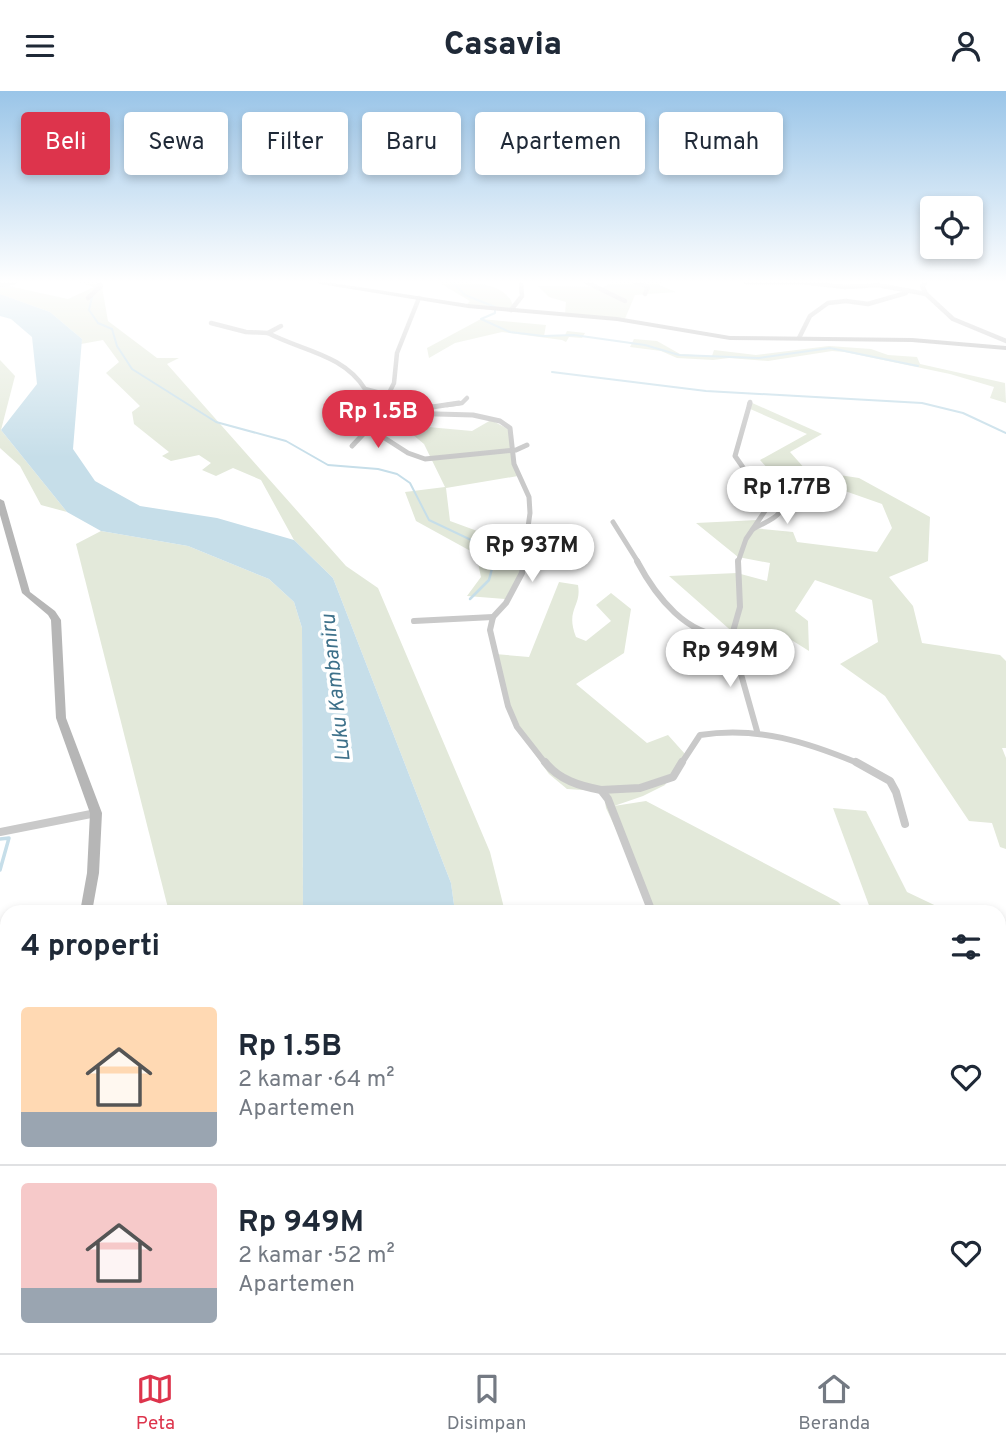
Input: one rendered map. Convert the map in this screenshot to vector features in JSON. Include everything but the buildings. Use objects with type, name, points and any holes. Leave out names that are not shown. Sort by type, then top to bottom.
[{"type":"street","points":[[286,341],[340,364],[360,378],[365,389],[388,397],[394,411]]},
{"type":"street","points":[[352,446],[369,428],[388,397],[394,383],[401,341]]},
{"type":"street","points":[[926,341],[1006,348]]},
{"type":"street","points":[[394,411],[462,403],[467,398]]},
{"type":"street","points":[[613,522],[627,539],[654,591],[693,626],[717,637],[732,635],[740,615],[738,559],[744,542],[768,503],[735,456],[750,402]]},
{"type":"street","points":[[394,411],[408,414],[460,415],[500,421],[510,428],[514,464],[529,497],[529,525],[522,573],[506,604],[493,617],[490,630],[508,706],[517,727],[550,769],[578,786],[601,790],[640,788],[673,776],[701,735],[757,731],[849,758],[873,769],[888,779],[898,792],[900,815],[905,824]]},
{"type":"street","points":[[369,428],[408,453],[425,459],[511,450],[527,445]]},
{"type":"street","points":[[752,529],[781,513],[784,508],[782,494],[792,487]]},
{"type":"street","points":[[0,501],[26,593],[52,613],[56,620],[61,718],[96,813],[93,873],[87,905]]},
{"type":"street","points":[[414,621],[493,617]]},
{"type":"street","points":[[727,637],[737,656],[751,717],[757,731]]},
{"type":"street","points":[[601,790],[608,799],[649,905]]},
{"type":"street","points":[[0,832],[96,813]]},
{"type":"green space","points":[[104,341],[134,341],[157,358],[179,358],[167,364],[346,566],[378,588],[490,852],[503,905],[454,905],[451,883],[333,578],[294,540],[261,480],[233,468],[216,476],[202,470],[211,463],[199,455],[171,461],[162,456],[169,452],[134,424],[132,412],[140,406],[106,373],[119,362]]},
{"type":"green space","points":[[440,341],[464,341],[429,358],[427,348]]},
{"type":"green space","points":[[633,341],[657,341],[680,354],[712,356],[714,350],[756,355],[829,346],[871,349],[888,355],[917,357],[920,364],[1005,383],[1006,403],[990,398],[994,387],[950,374],[845,352],[832,351],[768,361],[729,358],[713,360],[677,358],[661,351],[630,347]]},
{"type":"green space","points":[[0,360],[15,376],[1,430],[67,512],[41,505],[20,466],[0,448]]},
{"type":"green space","points":[[750,402],[822,434],[790,452],[806,470],[859,478],[930,517],[928,561],[889,577],[913,606],[922,643],[1000,655],[1006,661],[1006,748],[1002,748],[1006,758],[1006,849],[1000,847],[992,823],[969,821],[885,696],[840,664],[878,642],[872,600],[815,580],[795,611],[808,621],[809,651],[782,634],[736,635],[669,576],[737,573],[767,581],[770,563],[738,557],[696,523],[758,520],[753,528],[793,532],[797,542],[877,552],[892,528],[882,504],[845,491],[819,503],[790,493],[760,460],[807,434],[748,408]]},
{"type":"green space","points":[[491,420],[508,429],[518,476],[446,488],[450,521],[524,548],[520,573],[505,599],[467,596],[481,577],[476,554],[416,521],[405,492],[445,487],[424,444],[412,434],[428,427],[472,431]]},
{"type":"green space","points":[[101,531],[188,546],[269,579],[294,602],[302,628],[303,905],[167,905],[76,544]]},
{"type":"green space","points":[[559,582],[578,585],[573,628],[576,637],[586,641],[611,621],[596,605],[611,593],[631,609],[624,653],[576,684],[647,743],[668,735],[685,754],[665,785],[614,806],[646,801],[841,905],[648,905],[640,881],[606,808],[604,796],[598,791],[567,789],[549,774],[514,725],[495,654],[529,657]]},
{"type":"green space","points":[[833,808],[866,811],[907,892],[934,905],[869,905]]},
{"type":"water","name":"Luku Kambaniru","points":[[32,341],[82,341],[73,449],[95,481],[140,506],[217,518],[294,540],[333,578],[451,883],[454,905],[303,905],[302,628],[294,602],[269,579],[188,546],[101,531],[67,512],[1,430],[37,384]]},
{"type":"waterway","points":[[115,341],[132,369],[216,422],[286,441],[328,465],[378,469],[397,474],[410,483],[429,520],[488,548],[495,554],[494,562]]},
{"type":"waterway","points":[[616,341],[645,345],[679,355],[759,358],[830,348],[918,366]]},
{"type":"waterway","points":[[552,372],[706,391],[922,403],[963,413],[1006,433]]},
{"type":"waterway","points":[[470,599],[489,580],[494,561]]},
{"type":"waterway","points":[[0,839],[9,838],[0,870]]}]
